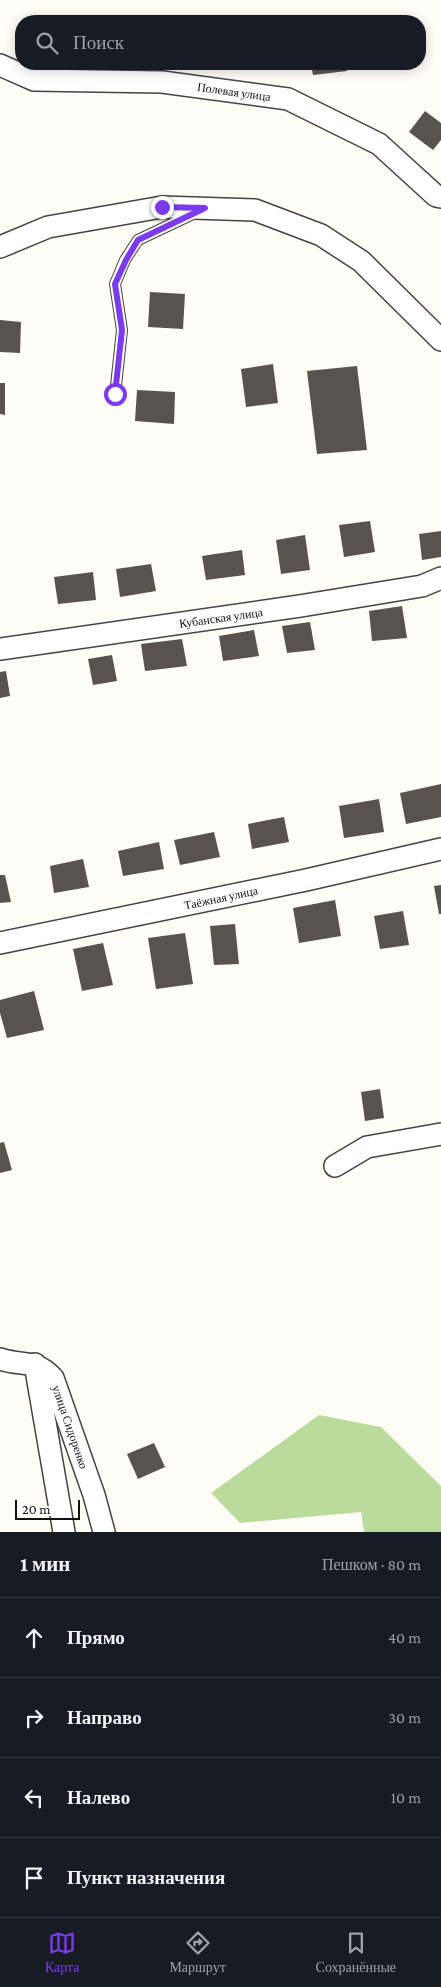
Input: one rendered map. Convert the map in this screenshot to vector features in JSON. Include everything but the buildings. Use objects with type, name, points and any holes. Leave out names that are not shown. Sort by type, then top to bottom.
[{"type":"street","name":"Полевая улица","points":[[0,65],[34,80],[162,82],[288,99],[379,144],[436,196],[441,197]]},
{"type":"street","points":[[0,247],[48,227],[162,207],[255,210],[320,235],[361,261],[441,340]]},
{"type":"street","name":"Кубанская улица","points":[[0,649],[300,606],[422,586],[441,578]]},
{"type":"street","name":"Таёжная улица","points":[[0,943],[306,880],[441,849]]},
{"type":"street","points":[[336,1166],[367,1147],[441,1134]]},
{"type":"street","points":[[0,1359],[9,1362],[35,1364],[64,1532]]},
{"type":"street","name":"улица Сидоренко","points":[[35,1364],[43,1368],[53,1378],[94,1495],[104,1532]]},
{"type":"lane","points":[[115,394],[122,330],[115,284],[126,260],[138,240],[205,208]]},
{"type":"green space","points":[[319,1415],[381,1427],[441,1486],[441,1532],[364,1532],[361,1512],[240,1523],[211,1493]]},
{"type":"route","points":[[115,394],[122,330],[115,284],[126,260],[138,240],[205,208],[162,207]]}]
